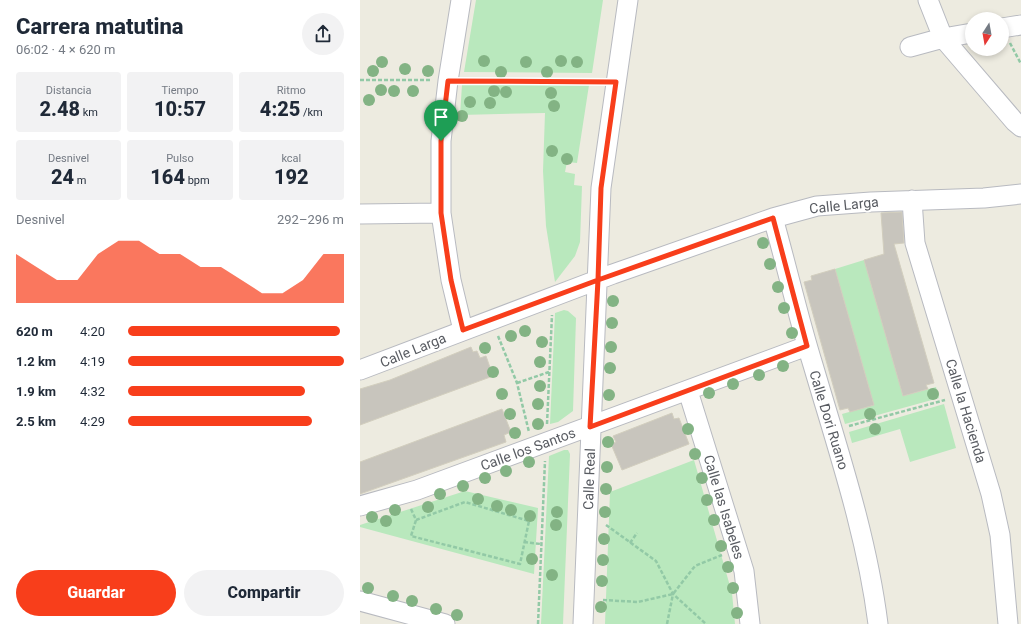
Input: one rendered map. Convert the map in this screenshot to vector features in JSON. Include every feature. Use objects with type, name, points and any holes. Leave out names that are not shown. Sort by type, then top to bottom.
[{"type":"street","points":[[461,0],[448,81],[441,141],[441,213],[451,280],[463,330]]},
{"type":"street","name":"Calle Real","points":[[583,624],[601,188],[628,0]]},
{"type":"street","points":[[928,0],[943,38],[1019,123]]},
{"type":"street","points":[[1009,27],[1021,25]]},
{"type":"street","points":[[910,47],[943,38],[965,34]]},
{"type":"street","name":"Calle Larga","points":[[360,370],[598,280],[773,218],[817,206],[912,200],[984,198],[1021,194]]},
{"type":"street","name":"Calle la Hacienda","points":[[912,200],[915,243],[991,494],[997,522],[1004,571],[1008,624]]},
{"type":"street","points":[[360,214],[441,213]]},
{"type":"street","name":"Calle Dori Ruano","points":[[773,218],[807,346],[849,487],[873,581],[878,624]]},
{"type":"street","name":"Calle los Santos","points":[[360,506],[417,490],[807,346]]},
{"type":"street","name":"Calle las Isabeles","points":[[688,391],[744,572],[750,624]]},
{"type":"street","points":[[360,600],[445,624]]},
{"type":"path","points":[[1009,41],[1021,64]]},
{"type":"path","points":[[360,80],[616,82]]},
{"type":"path","points":[[546,429],[552,312]]},
{"type":"path","points":[[497,333],[516,383],[530,435]]},
{"type":"path","points":[[516,383],[549,372]]},
{"type":"path","points":[[844,428],[945,400]]},
{"type":"path","points":[[538,624],[545,454]]},
{"type":"path","points":[[410,505],[416,520],[412,536],[520,564],[528,521],[465,502],[416,520]]},
{"type":"path","points":[[606,525],[656,561],[673,594],[706,624]]},
{"type":"path","points":[[630,543],[637,533]]},
{"type":"path","points":[[524,542],[541,544]]},
{"type":"path","points":[[667,624],[673,594],[695,566],[725,554]]},
{"type":"path","points":[[602,600],[638,602],[673,594]]},
{"type":"green space","points":[[476,0],[603,0],[592,73],[464,72]]},
{"type":"green space","points":[[462,85],[589,85],[577,163],[567,162],[565,172],[575,174],[574,185],[582,186],[580,242],[575,256],[555,282],[546,226],[543,171],[545,113],[460,115]]},
{"type":"green space","points":[[864,260],[903,396],[936,387],[939,398],[845,424],[842,414],[874,405],[835,269]]},
{"type":"green space","points":[[564,310],[568,311],[576,318],[573,411],[558,422],[550,424],[555,313]]},
{"type":"green space","points":[[944,404],[956,448],[910,462],[900,429],[852,443],[849,432]]},
{"type":"green space","points":[[564,450],[568,450],[570,454],[563,624],[541,624],[549,456]]},
{"type":"green space","points":[[694,460],[732,593],[735,624],[605,624],[610,492]]},
{"type":"green space","points":[[465,491],[538,508],[534,574],[360,527],[360,525]]},
{"type":"building","points":[[902,212],[904,243],[894,244],[934,383],[926,385],[928,389],[903,396],[864,260],[884,254],[881,213]]},
{"type":"building","points":[[835,269],[874,405],[850,412],[848,408],[840,410],[804,282],[812,280],[811,276]]},
{"type":"building","points":[[471,347],[473,352],[477,351],[480,358],[486,356],[493,376],[360,425],[360,389],[390,380]]},
{"type":"building","points":[[502,409],[511,432],[504,435],[506,442],[360,494],[360,462]]},
{"type":"building","points":[[672,413],[674,419],[679,418],[689,444],[622,470],[611,444],[616,442],[613,436]]},
{"type":"route","points":[[441,141],[441,213],[451,280],[463,330],[598,280],[590,427],[807,346],[773,218],[598,280],[601,188],[616,82],[448,81],[441,141]]}]
